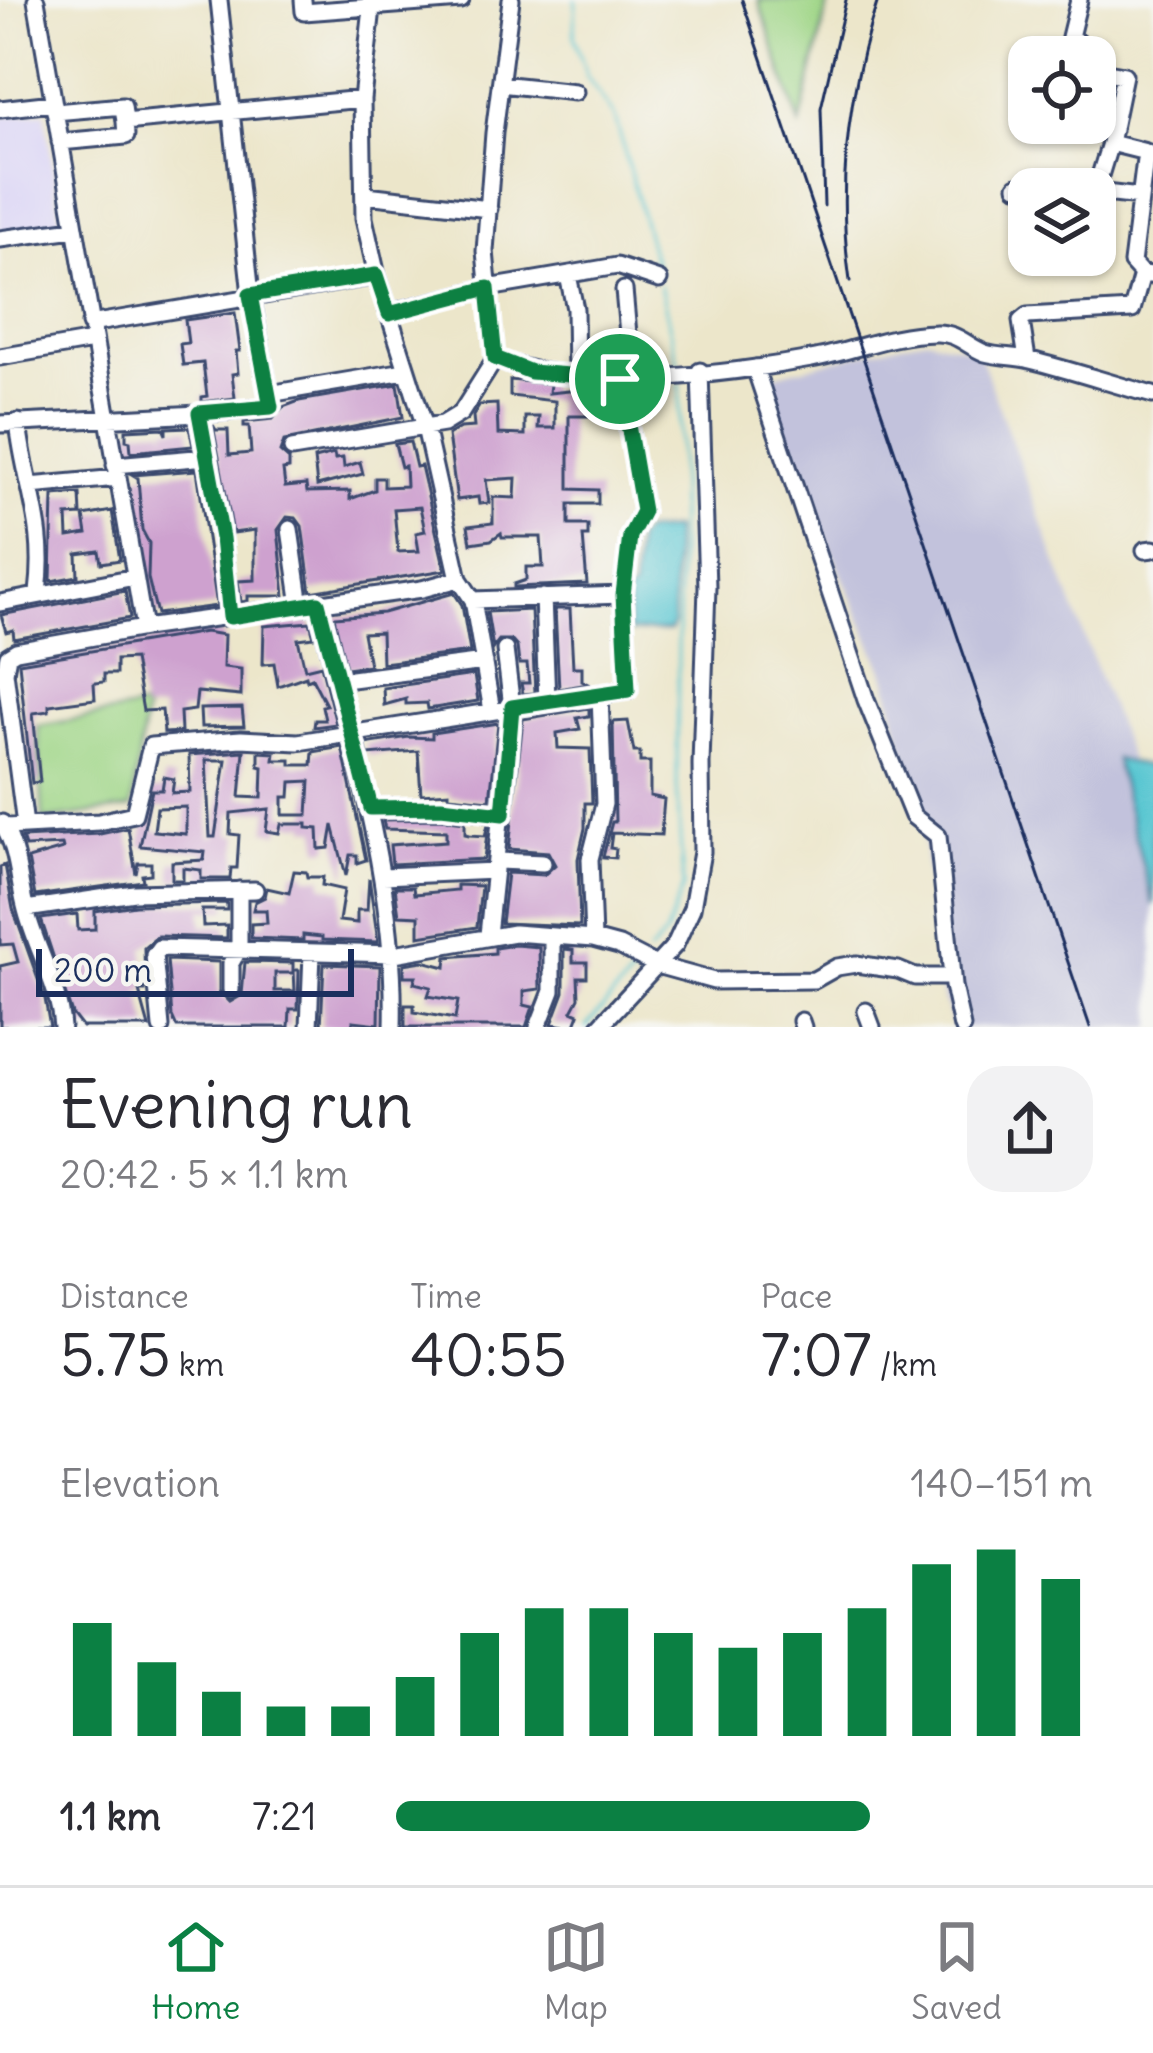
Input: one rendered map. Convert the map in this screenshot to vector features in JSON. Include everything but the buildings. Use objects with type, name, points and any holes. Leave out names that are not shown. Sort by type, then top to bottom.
[{"type":"street","points":[[36,0],[144,628]]},
{"type":"street","points":[[0,424],[271,407],[250,295],[219,0]]},
{"type":"street","points":[[303,0],[304,12],[461,0]]},
{"type":"street","points":[[292,449],[443,424],[460,413],[495,358],[485,251],[512,0]]},
{"type":"street","points":[[1070,36],[1078,0]]},
{"type":"street","points":[[372,8],[362,99],[364,218],[376,275],[425,427],[460,579],[473,600],[492,711]]},
{"type":"street","points":[[1116,74],[1124,75],[1116,116]]},
{"type":"street","points":[[500,84],[575,92]]},
{"type":"street","points":[[125,122],[362,99]]},
{"type":"street","points":[[0,109],[123,106],[126,136],[60,142]]},
{"type":"street","points":[[1027,359],[1021,322],[1027,316],[1132,310],[1148,274],[1132,263],[1146,152],[1116,138]]},
{"type":"street","points":[[1116,194],[1140,197]]},
{"type":"street","points":[[366,195],[489,209]]},
{"type":"street","points":[[0,239],[74,229]]},
{"type":"street","points":[[389,314],[488,288],[617,266],[659,280]]},
{"type":"street","points":[[568,274],[576,376]]},
{"type":"street","points":[[0,357],[250,295],[376,275]]},
{"type":"street","points":[[62,1027],[61,1007],[9,859],[3,824],[98,822],[134,814],[151,746],[241,739],[298,742],[628,690],[623,595],[630,536],[643,511],[626,378],[624,290]]},
{"type":"street","points":[[495,358],[531,372],[626,378],[755,368],[816,358],[888,337],[942,332],[965,339],[982,352],[1027,359],[1153,395]]},
{"type":"street","points":[[755,368],[866,700],[914,815],[938,836],[952,977],[962,1027]]},
{"type":"street","points":[[269,394],[405,371]]},
{"type":"street","points":[[599,1027],[648,960],[675,945],[692,908],[702,852],[707,587],[700,371]]},
{"type":"street","points":[[199,413],[222,538],[230,617]]},
{"type":"street","points":[[18,422],[23,468],[43,552],[38,593]]},
{"type":"street","points":[[30,486],[207,457]]},
{"type":"street","points":[[290,529],[371,808],[394,954],[393,1027]]},
{"type":"street","points":[[0,603],[135,577]]},
{"type":"street","points":[[25,824],[5,672],[8,656],[16,651],[422,589],[460,579]]},
{"type":"street","points":[[473,600],[623,595]]},
{"type":"street","points":[[543,597],[547,701]]},
{"type":"street","points":[[488,935],[512,707],[505,650]]},
{"type":"street","points":[[336,681],[484,662]]},
{"type":"street","points":[[593,939],[590,859],[604,804],[600,694]]},
{"type":"street","points":[[371,808],[441,807],[503,814]]},
{"type":"street","points":[[383,876],[543,863]]},
{"type":"street","points":[[26,909],[134,893],[247,890],[231,991]]},
{"type":"street","points":[[161,1027],[154,950],[394,954],[488,935],[552,936],[593,939],[714,981],[814,980],[837,967],[856,964],[915,977],[952,977]]},
{"type":"street","points":[[538,1027],[552,991],[552,936]]},
{"type":"street","points":[[309,1027],[312,953]]},
{"type":"street","points":[[61,1007],[77,1027]]},
{"type":"shaded area","points":[[45,112],[61,226],[0,234],[0,117]]},
{"type":"shaded area","points":[[926,338],[978,351],[1153,821],[1153,1027],[952,1027],[937,978],[922,825],[886,677],[767,401],[774,375]]},
{"type":"green space","points":[[758,0],[829,0],[800,125]]},
{"type":"green space","points":[[146,707],[131,808],[43,820],[38,726]]},
{"type":"water","points":[[674,529],[673,625],[670,631],[629,632],[627,593],[633,589],[636,541],[644,532]]},
{"type":"water","points":[[1115,759],[1153,768],[1153,905]]},
{"type":"waterway","points":[[576,0],[574,36],[587,77],[615,117],[658,275]]},
{"type":"waterway","points":[[660,285],[678,363]]},
{"type":"waterway","points":[[649,953],[665,935],[683,887],[677,785],[680,384]]},
{"type":"waterway","points":[[586,1027],[640,966]]},
{"type":"railway","points":[[742,0],[1090,1027]]},
{"type":"railway","points":[[824,206],[821,108],[846,0]]},
{"type":"railway","points":[[850,281],[844,209],[848,139],[859,69],[878,0]]},
{"type":"route","points":[[376,275],[389,314],[488,288],[495,358],[531,372],[620,379],[643,511],[630,536],[623,595],[628,690],[512,707],[503,814],[441,807],[371,808],[318,603],[230,617],[222,538],[199,413],[271,407],[250,295],[376,275]]}]
